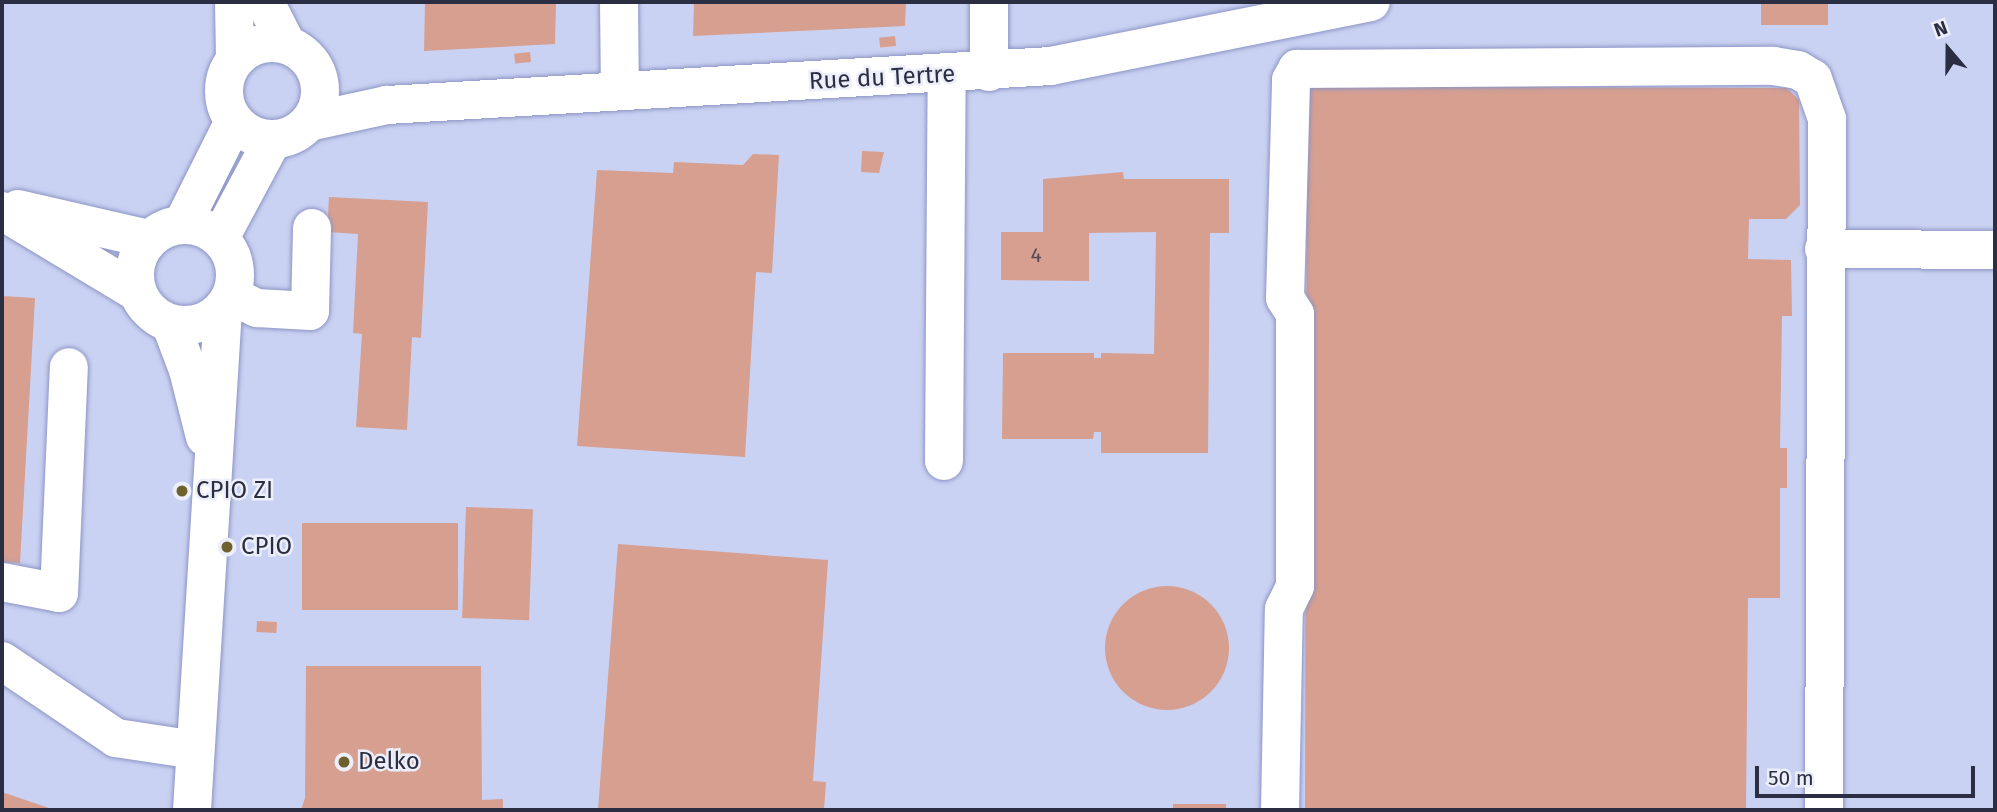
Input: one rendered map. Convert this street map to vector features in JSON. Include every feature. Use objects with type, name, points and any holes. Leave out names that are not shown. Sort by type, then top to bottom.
[{"type":"main road","points":[[234,2],[235,60],[223,90],[234,121],[258,138],[286,137],[309,122],[320,97],[316,70]]},
{"type":"main road","points":[[265,2],[287,45],[316,70],[387,105]]},
{"type":"main road","points":[[619,2],[621,91]]},
{"type":"main road","points":[[989,2],[989,72]]},
{"type":"main road","name":"Rue du Tertre","points":[[309,122],[387,105],[947,75],[1051,66],[1277,12],[1371,2]]},
{"type":"main road","points":[[235,60],[259,44],[287,45]]},
{"type":"main road","points":[[1280,810],[1284,609],[1295,586],[1294,314],[1285,298],[1291,80],[1297,69],[1798,70],[1813,79],[1827,120],[1824,249],[1824,810]]},
{"type":"main road","points":[[944,461],[947,75]]},
{"type":"main road","points":[[234,121],[166,232],[135,264],[137,292],[144,306],[171,324],[199,324],[228,302],[257,308],[310,311],[312,228]]},
{"type":"main road","points":[[220,239],[273,139]]},
{"type":"main road","points":[[2,205],[166,232],[209,231],[220,239],[235,265],[228,302],[192,810]]},
{"type":"main road","points":[[2,211],[137,292]]},
{"type":"main road","points":[[1824,249],[1995,250]]},
{"type":"main road","points":[[171,324],[188,370],[215,480]]},
{"type":"main road","points":[[2,582],[59,593],[69,367]]},
{"type":"main road","points":[[2,661],[116,738],[195,750]]},
{"type":"shaded area","points":[[2,2],[1995,2],[1995,810],[2,810]]},
{"type":"building","points":[[425,2],[556,2],[555,44],[424,51]]},
{"type":"building","points":[[694,2],[906,2],[905,26],[693,36]]},
{"type":"building","points":[[1761,2],[1828,2],[1828,25],[1761,25]]},
{"type":"building","points":[[895,36],[896,46],[880,48],[879,38]]},
{"type":"building","points":[[530,52],[531,62],[515,64],[514,54]]},
{"type":"building","points":[[1307,86],[1787,88],[1799,100],[1800,205],[1786,219],[1749,219],[1748,259],[1791,260],[1792,316],[1782,316],[1780,448],[1787,448],[1787,488],[1780,488],[1780,598],[1748,598],[1746,810],[1305,810]]},
{"type":"building","points":[[862,151],[884,152],[879,173],[861,172]]},
{"type":"building","points":[[753,154],[779,155],[772,273],[756,272],[745,457],[577,446],[597,170],[673,173],[674,162],[743,165]]},
{"type":"building","points":[[1123,172],[1124,179],[1229,179],[1229,233],[1210,233],[1208,453],[1101,453],[1101,432],[1094,432],[1093,439],[1002,439],[1003,353],[1094,353],[1094,358],[1101,358],[1101,353],[1154,354],[1156,232],[1089,233],[1089,281],[1001,280],[1001,232],[1043,232],[1043,179]]},
{"type":"building","points":[[329,197],[428,202],[421,338],[412,337],[407,430],[356,427],[362,334],[353,333],[358,234],[327,232]]},
{"type":"building","points":[[2,296],[35,298],[20,563],[2,562]]},
{"type":"building","points":[[466,507],[533,509],[529,620],[462,618]]},
{"type":"building","points":[[302,523],[458,523],[458,610],[302,610]]},
{"type":"building","points":[[618,544],[828,560],[813,781],[826,782],[824,810],[598,810]]},
{"type":"building","points":[[1167,586],[1191,591],[1211,604],[1224,624],[1229,648],[1224,672],[1211,692],[1191,705],[1167,710],[1143,705],[1123,692],[1110,672],[1105,648],[1110,624],[1123,604],[1143,591]]},
{"type":"building","points":[[257,621],[277,622],[276,633],[256,632]]},
{"type":"building","points":[[306,666],[481,666],[482,800],[503,799],[503,810],[301,810],[305,798]]},
{"type":"building","points":[[2,792],[55,810],[2,810]]},
{"type":"building","points":[[1173,804],[1226,804],[1226,810],[1173,810]]},
{"type":"place","name":"CPIO ZI","points":[[182,491]]},
{"type":"place","name":"CPIO","points":[[227,547]]},
{"type":"place","name":"Delko","points":[[344,762]]}]
